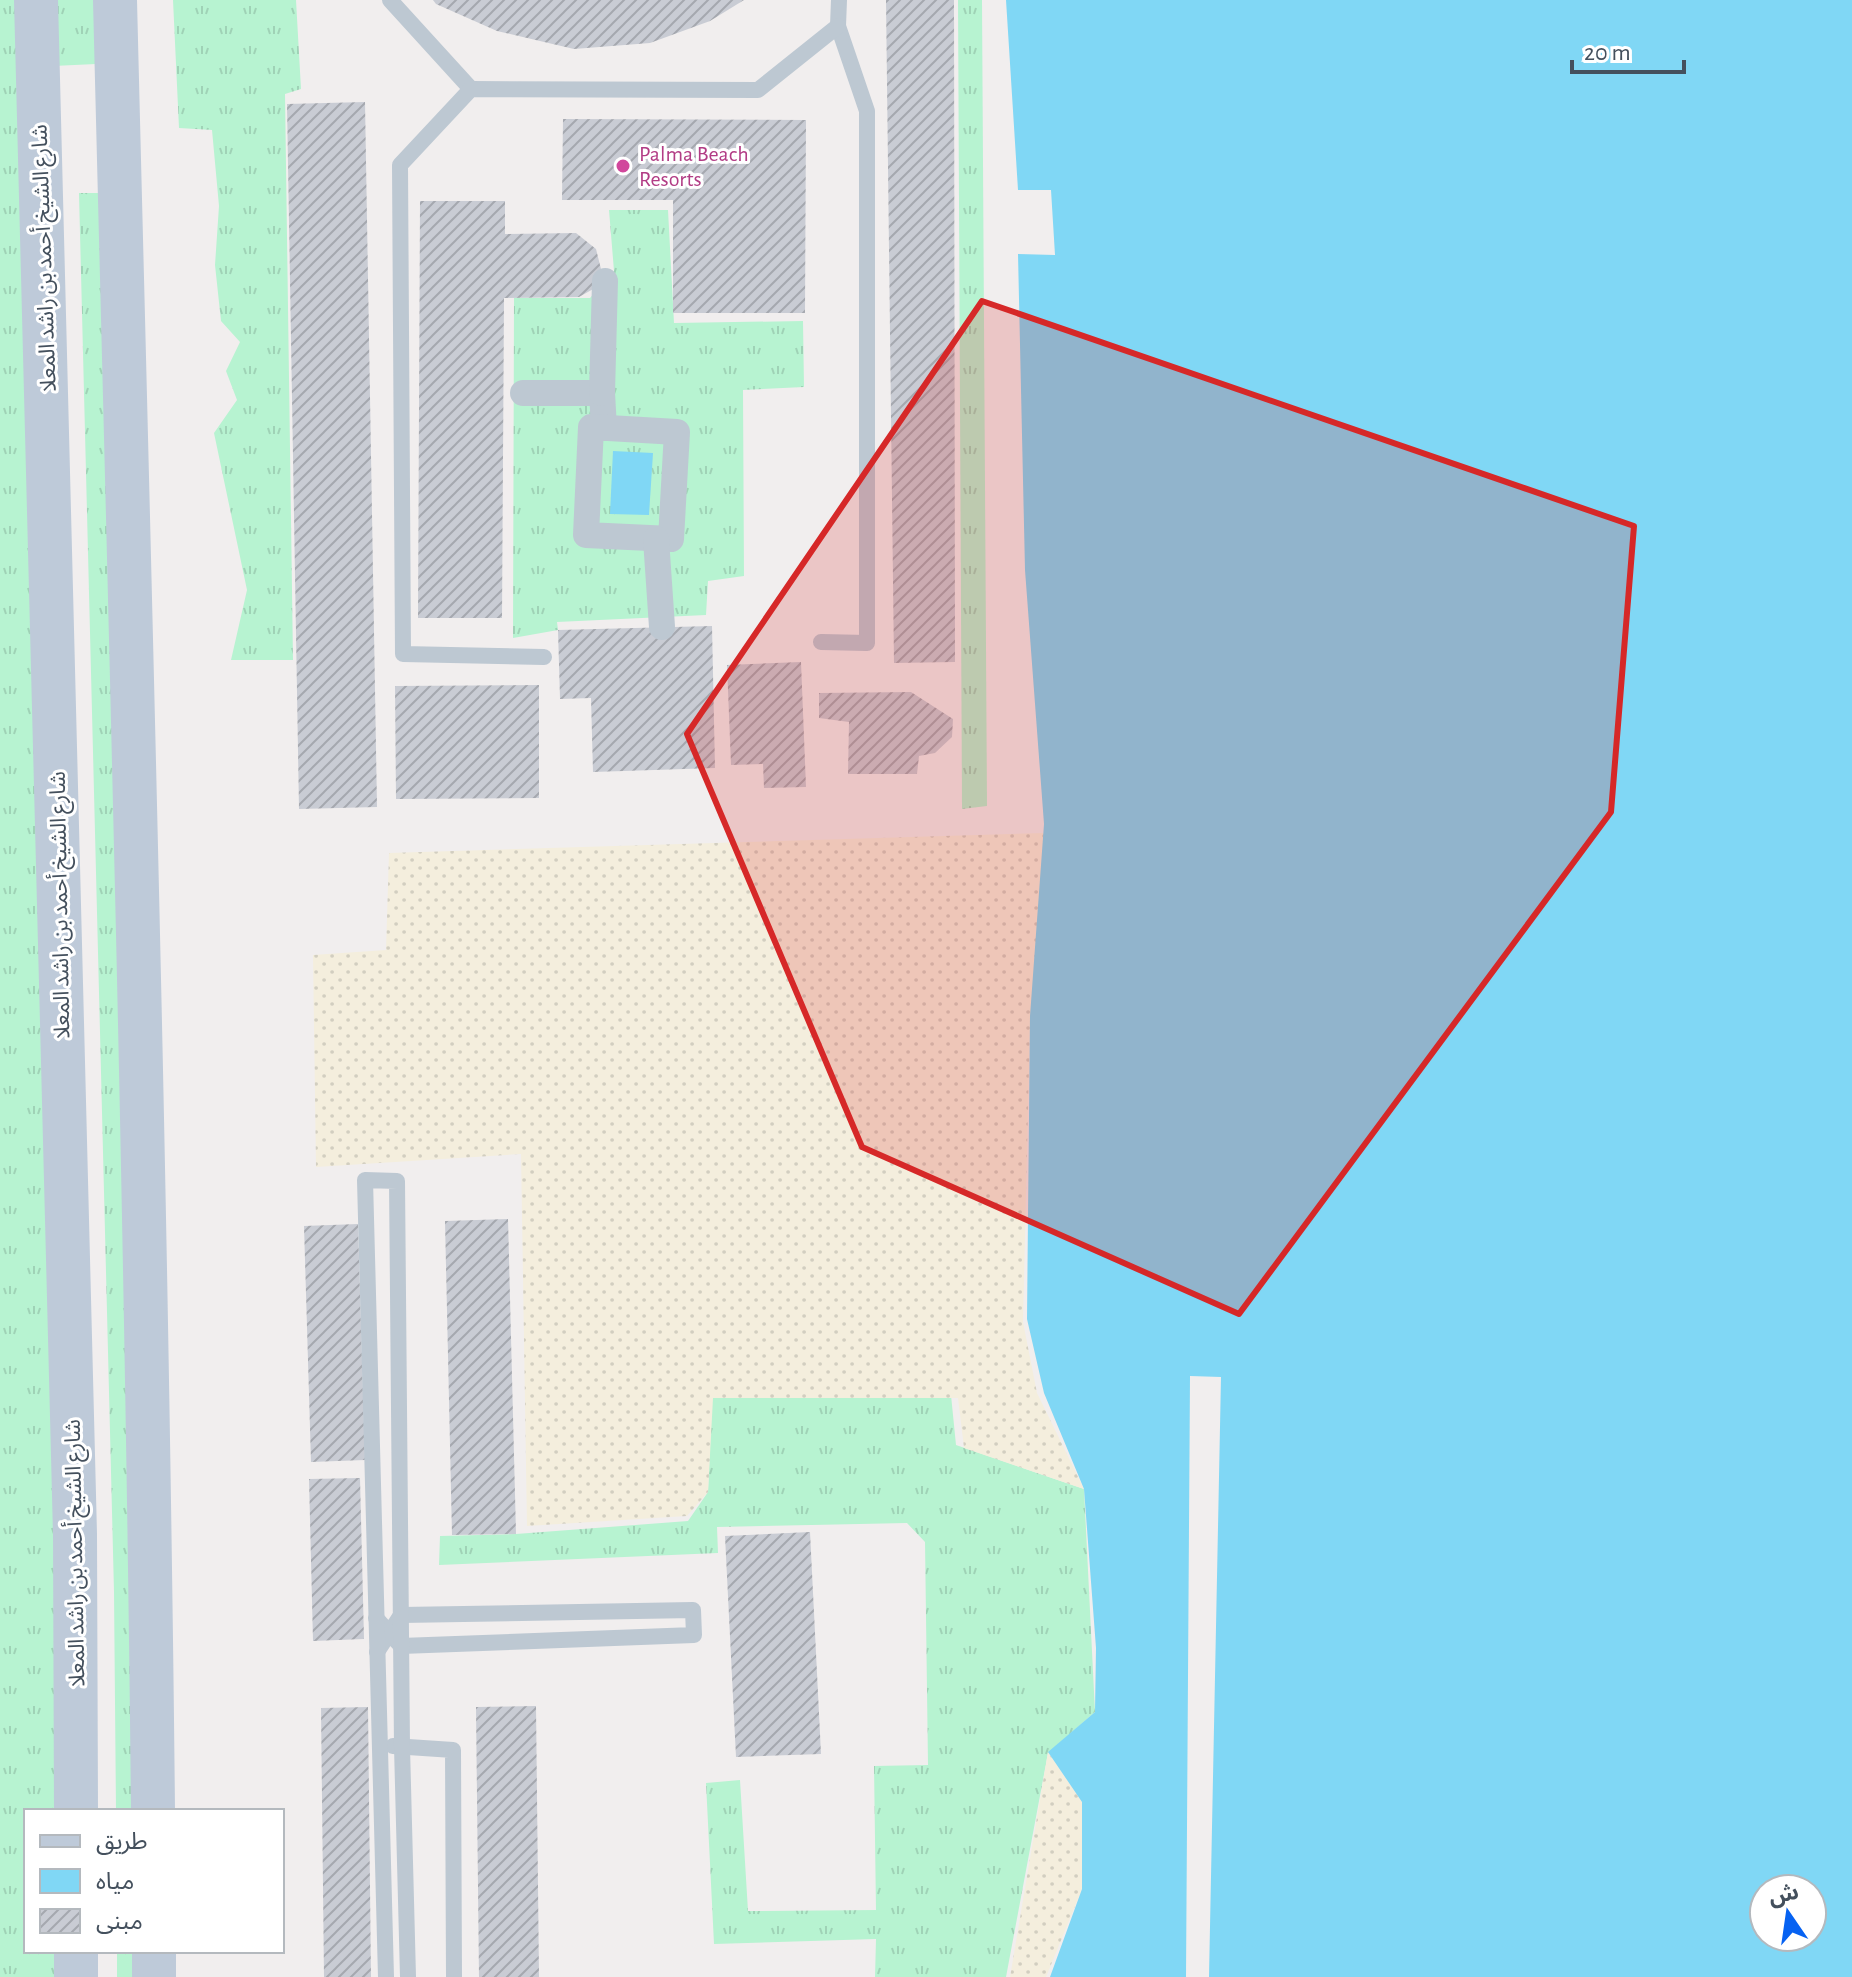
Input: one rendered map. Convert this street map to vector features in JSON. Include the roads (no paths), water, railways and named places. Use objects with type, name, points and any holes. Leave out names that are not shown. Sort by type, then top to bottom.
[{"type":"main road","name":"شارع الشيخ أحمد بن راشد المعلا","points":[[36,0],[75,1534],[76,1809]]},
{"type":"main road","points":[[115,0],[124,277],[150,1495],[153,1809]]},
{"type":"main road","points":[[76,1953],[76,1977]]},
{"type":"main road","points":[[154,1953],[154,1977]]},
{"type":"street","points":[[604,428],[605,281]]},
{"type":"street","points":[[523,393],[602,393]]},
{"type":"street","points":[[591,427],[604,428],[677,432],[671,539],[586,535],[591,427]]},
{"type":"street","points":[[656,539],[662,627]]},
{"type":"lane","points":[[390,0],[471,89]]},
{"type":"lane","points":[[821,642],[867,643],[867,111],[838,26],[839,0]]},
{"type":"lane","points":[[544,657],[403,654],[400,165],[471,89],[758,90],[838,26]]},
{"type":"lane","points":[[386,1977],[365,1180],[397,1181],[402,1747],[408,1977]]},
{"type":"lane","points":[[401,1615],[693,1610],[694,1635],[401,1646]]},
{"type":"lane","points":[[377,1652],[401,1615]]},
{"type":"lane","points":[[376,1618],[401,1646]]},
{"type":"lane","points":[[380,1746],[453,1750],[454,1977]]},
{"type":"water","points":[[1006,0],[1852,0],[1852,1977],[1209,1977],[1221,1377],[1190,1376],[1186,1977],[1050,1977],[1082,1889],[1082,1802],[1048,1752],[1095,1712],[1096,1648],[1084,1489],[1044,1393],[1027,1319],[1030,1016],[1044,824],[1025,570],[1018,254],[1055,255],[1051,190],[1018,190]]},
{"type":"water","points":[[613,451],[653,453],[649,515],[610,514]]},
{"type":"place","name":"Palma Beach Resorts","points":[[623,166]]}]
